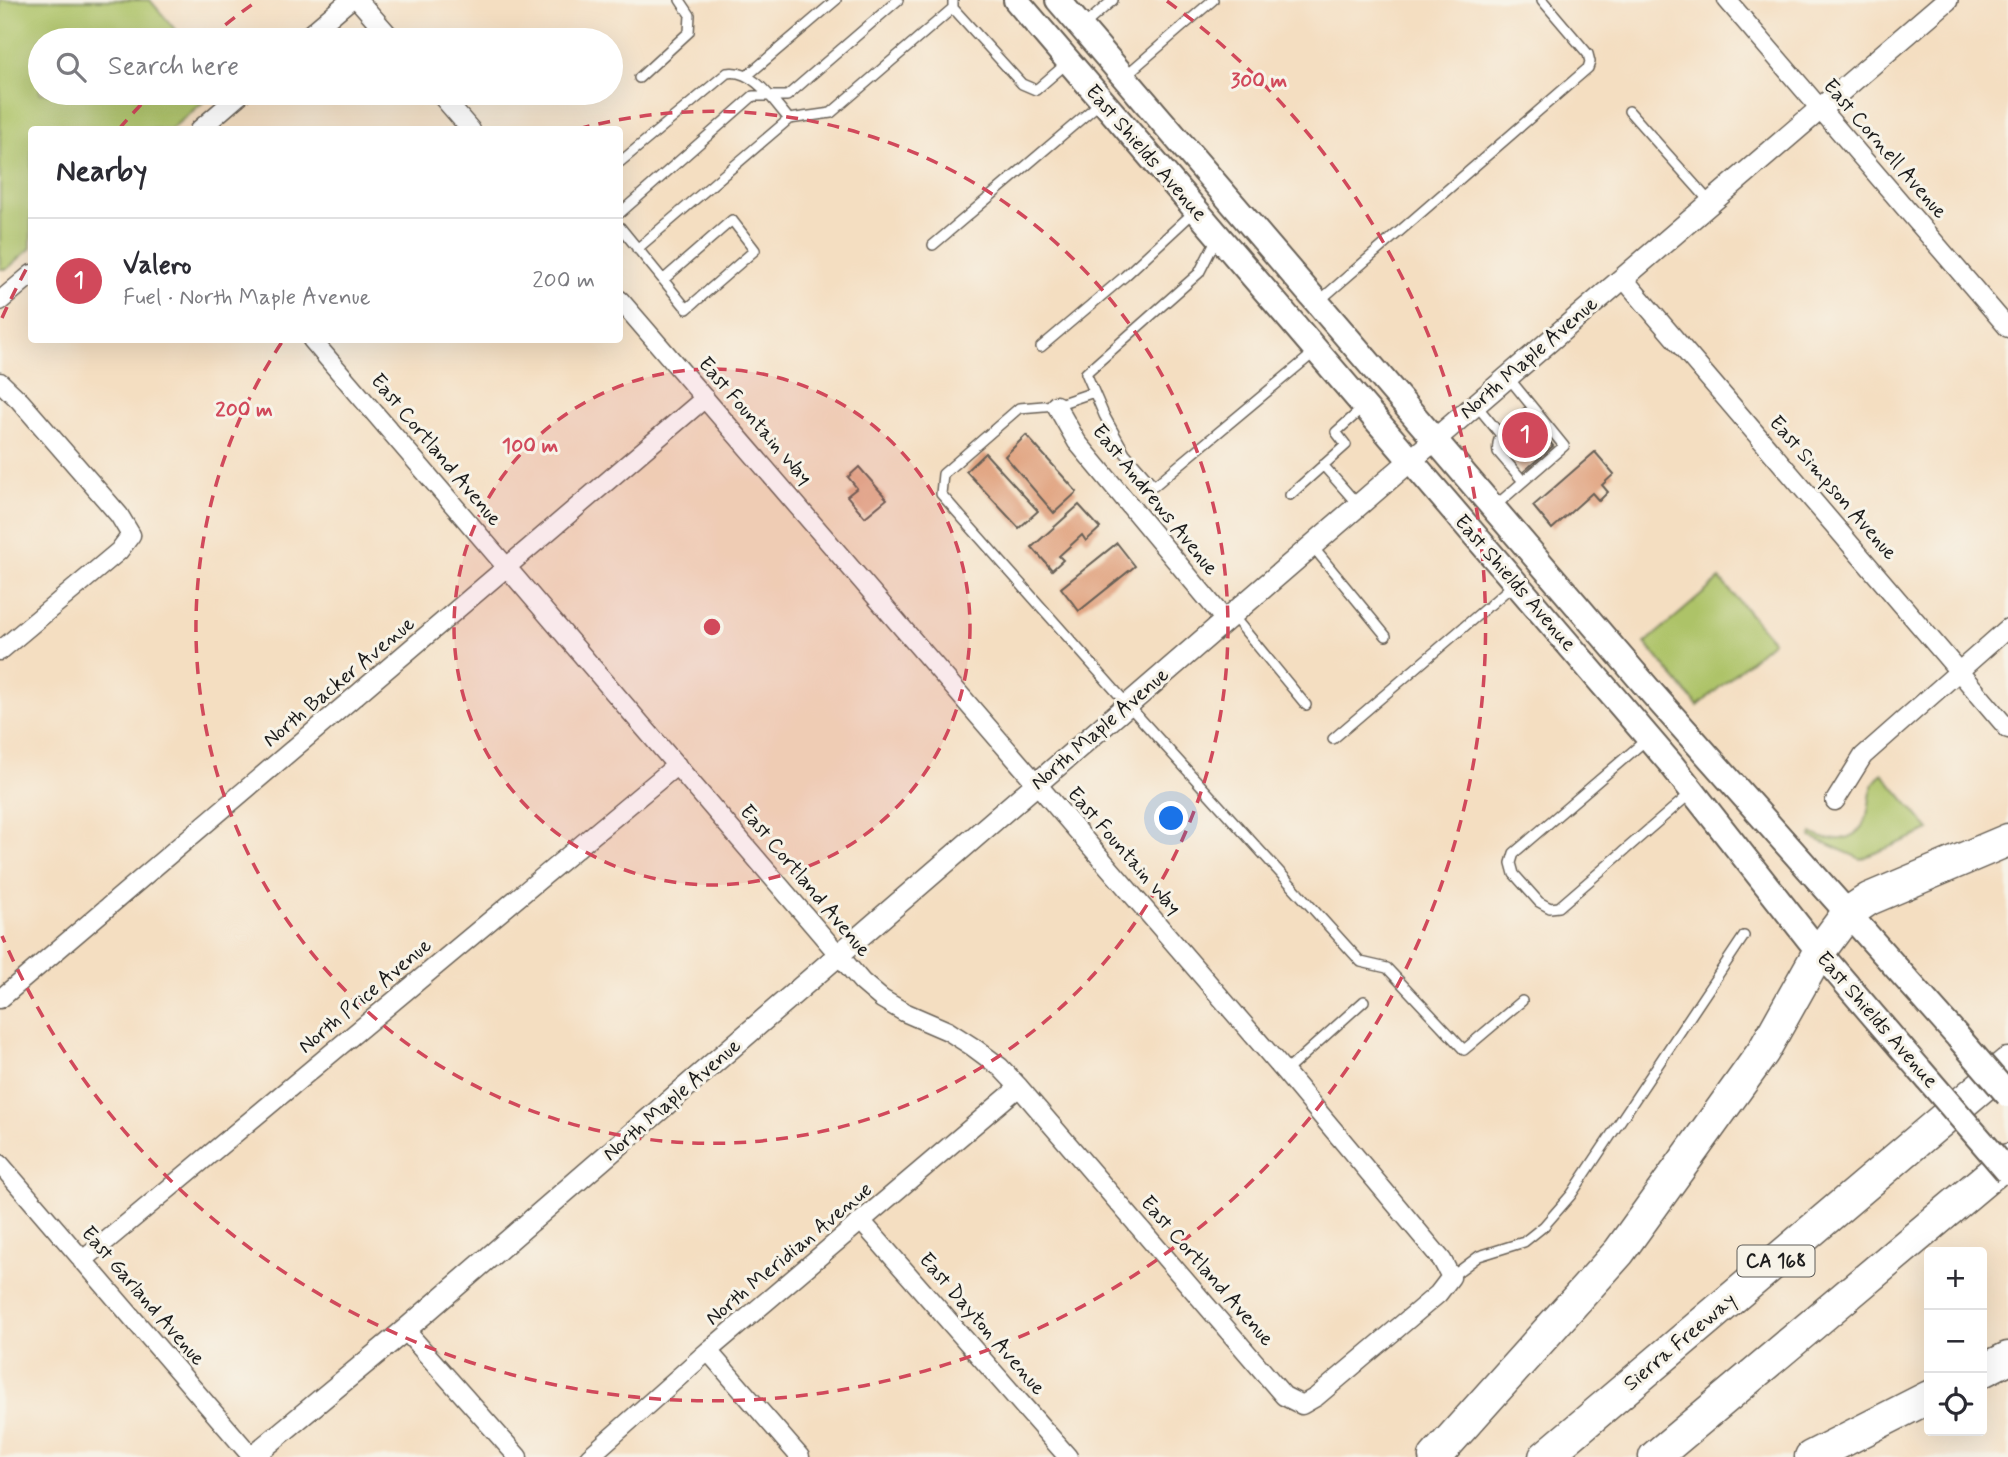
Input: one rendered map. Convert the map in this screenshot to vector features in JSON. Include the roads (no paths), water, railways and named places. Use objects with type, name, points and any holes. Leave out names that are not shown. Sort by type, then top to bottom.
[{"type":"highway","points":[[1435,1457],[1619,1252],[1763,1052],[1819,953],[1848,913],[1869,899],[2008,840]]},
{"type":"highway","name":"Sierra Freeway","points":[[1545,1457],[2008,1064]]},
{"type":"highway","points":[[1656,1457],[2008,1160]]},
{"type":"highway","points":[[1987,1368],[2008,1357]]},
{"type":"highway","points":[[1811,1457],[1924,1400]]},
{"type":"main road","name":"East Shields Avenue","points":[[1016,0],[1648,738],[1819,953],[2008,1172]]},
{"type":"main road","points":[[1043,0],[1072,28],[1082,27]]},
{"type":"main road","name":"East Shields Avenue","points":[[1058,0],[1493,509],[2008,1095]]},
{"type":"street","points":[[317,28],[350,0]]},
{"type":"street","points":[[358,0],[382,28]]},
{"type":"street","name":"East Cornell Avenue","points":[[1727,0],[2008,328]]},
{"type":"street","name":"North Maple Avenue","points":[[252,1457],[405,1330],[1228,617],[1947,0]]},
{"type":"street","points":[[204,126],[228,105]]},
{"type":"street","points":[[449,105],[468,126]]},
{"type":"street","points":[[0,301],[28,277]]},
{"type":"street","name":"East Simpson Avenue","points":[[1623,278],[2008,729]]},
{"type":"street","name":"East Fountain Way","points":[[623,303],[1284,1072],[1443,1260],[1451,1277]]},
{"type":"street","name":"East Cortland Avenue","points":[[315,343],[862,982],[882,999],[974,1046],[1000,1067],[1284,1396],[1302,1405],[1316,1397],[1438,1294],[1451,1277]]},
{"type":"street","points":[[0,382],[20,401],[118,515],[131,535],[119,551],[0,651]]},
{"type":"street","name":"North Backer Avenue","points":[[0,999],[705,398]]},
{"type":"street","name":"East Andrews Avenue","points":[[1056,405],[1077,442],[1228,617]]},
{"type":"street","points":[[1835,801],[1863,756],[2008,628]]},
{"type":"street","name":"North Price Avenue","points":[[82,1261],[677,765]]},
{"type":"street","name":"North Meridian Avenue","points":[[589,1457],[708,1351],[1020,1087]]},
{"type":"street","name":"East Garland Avenue","points":[[0,1164],[252,1457]]},
{"type":"street","name":"East Dayton Avenue","points":[[862,1222],[1068,1457]]},
{"type":"street","points":[[405,1330],[517,1457]]},
{"type":"street","points":[[708,1351],[800,1457]]},
{"type":"lane","points":[[639,78],[689,32],[691,15],[680,0]]},
{"type":"lane","points":[[748,75],[836,0]]},
{"type":"lane","points":[[623,211],[753,96],[787,96],[898,0]]},
{"type":"lane","points":[[1082,27],[1113,0]]},
{"type":"lane","points":[[1124,77],[1213,0]]},
{"type":"lane","points":[[1317,303],[1588,68],[1588,54],[1542,0]]},
{"type":"lane","points":[[637,248],[789,119],[831,113],[953,4],[1022,84],[1030,89],[1036,90],[1069,62]]},
{"type":"lane","points":[[623,159],[727,72],[736,71],[748,75],[789,119]]},
{"type":"lane","points":[[933,245],[1102,101]]},
{"type":"lane","points":[[1629,111],[1710,202]]},
{"type":"lane","points":[[1041,347],[1125,276],[1196,210]]},
{"type":"lane","points":[[623,231],[663,280],[687,309],[755,250],[732,220],[663,280]]},
{"type":"lane","points":[[1218,236],[1199,273],[1086,373],[1104,415],[1125,453],[1154,486],[1316,351]]},
{"type":"lane","points":[[1493,509],[1564,446],[1508,377]]},
{"type":"lane","points":[[1094,392],[1056,405],[1019,408],[943,474],[941,494],[1362,962],[1387,968],[1464,1050],[1522,1001]]},
{"type":"lane","points":[[1475,405],[1500,435]]},
{"type":"lane","points":[[1290,495],[1346,445],[1336,432],[1364,407]]},
{"type":"lane","points":[[1523,481],[1498,452],[1497,447],[1500,435],[1533,408]]},
{"type":"lane","points":[[1323,465],[1359,505]]},
{"type":"lane","points":[[1312,545],[1385,636]]},
{"type":"lane","points":[[1333,739],[1515,583]]},
{"type":"lane","points":[[1228,617],[1306,705]]},
{"type":"lane","points":[[1648,738],[1514,853],[1511,863],[1514,874],[1539,902],[1550,908],[1559,907],[1693,792]]},
{"type":"lane","points":[[1451,1277],[1479,1256],[1524,1242],[1545,1226],[1571,1195],[1744,936]]},
{"type":"lane","points":[[1284,1072],[1364,1001]]},
{"type":"place","name":"Valero","points":[[1525,435]]}]
